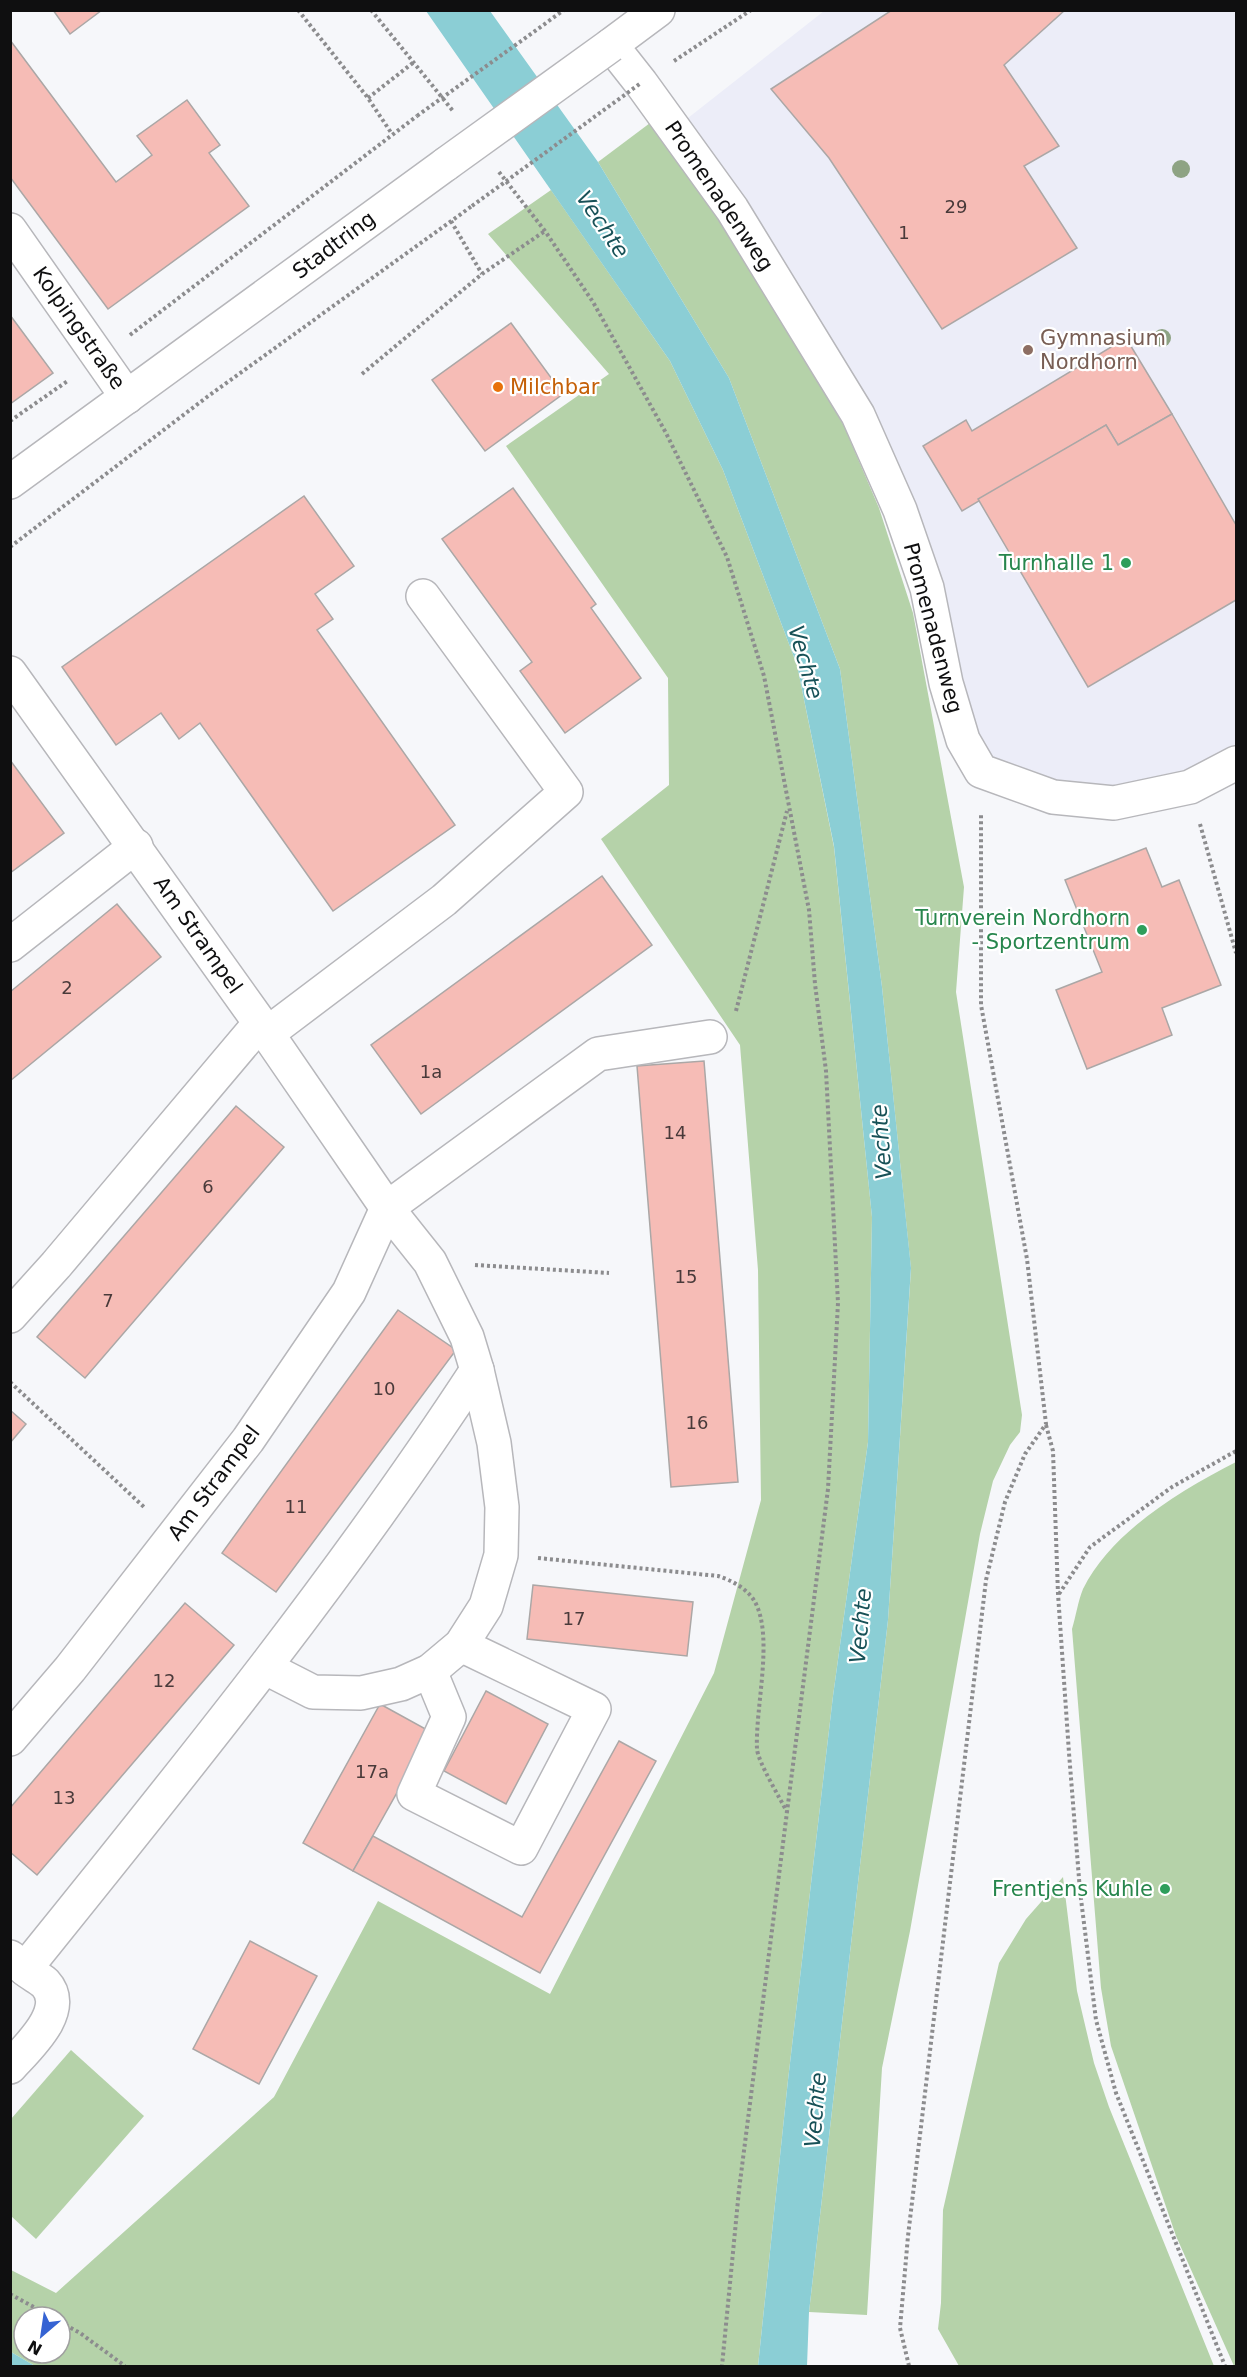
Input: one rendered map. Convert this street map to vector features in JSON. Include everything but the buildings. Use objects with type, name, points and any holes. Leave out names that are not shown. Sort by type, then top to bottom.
[{"type":"street","name":"Stadtring","points":[[10,482],[658,10]]},
{"type":"street","name":"Promenadenweg","points":[[611,45],[646,80],[732,209],[858,415],[900,510],[927,588],[946,683],[963,740],[981,771]]},
{"type":"street","name":"Kolpingstraße","points":[[10,230],[127,397]]},
{"type":"street","points":[[10,1316],[264,1028],[444,900],[566,792],[423,596]]},
{"type":"street","name":"Am Strampel","points":[[10,673],[136,846],[387,1208],[430,1262],[467,1337],[477,1370],[495,1453],[502,1507],[501,1555],[486,1606],[461,1645],[430,1671],[401,1684],[361,1693],[313,1692],[266,1668]]},
{"type":"street","points":[[981,771],[1053,797],[1114,803],[1190,786],[1236,763]]},
{"type":"street","points":[[10,945],[136,846]]},
{"type":"street","points":[[387,1208],[598,1054],[710,1037]]},
{"type":"street","name":"Am Strampel","points":[[10,1739],[70,1669],[248,1440],[349,1292],[387,1208]]},
{"type":"street","points":[[10,2067],[45,2027],[51,2015],[52,1999],[46,1984],[18,1963],[266,1668],[421,1456],[477,1370]]},
{"type":"street","points":[[430,1671],[449,1717],[414,1794],[521,1848],[594,1709],[461,1645]]},
{"type":"path","points":[[298,10],[368,98],[392,134]]},
{"type":"path","points":[[150,320],[392,134],[564,10]]},
{"type":"path","points":[[671,63],[751,10]]},
{"type":"path","points":[[368,98],[414,62]]},
{"type":"path","points":[[10,547],[207,397],[646,80]]},
{"type":"path","points":[[451,221],[482,274]]},
{"type":"path","points":[[362,374],[482,274],[545,231],[593,302],[666,433],[727,557],[764,676],[809,910],[815,984],[826,1071],[838,1303],[828,1489],[739,2190],[722,2367]]},
{"type":"path","points":[[10,421],[100,358]]},
{"type":"path","points":[[981,771],[981,1005],[1027,1259],[1046,1424],[1053,1451],[1058,1594],[1079,1879],[1096,2020],[1116,2093],[1225,2367]]},
{"type":"path","points":[[1190,786],[1236,953]]},
{"type":"path","points":[[710,1037],[732,1027],[788,808]]},
{"type":"path","points":[[430,1262],[609,1273]]},
{"type":"path","points":[[10,1382],[174,1535]]},
{"type":"path","points":[[909,2367],[900,2328],[908,2236],[986,1581],[1005,1502],[1025,1454],[1046,1424]]},
{"type":"path","points":[[1058,1594],[1090,1547],[1172,1487],[1236,1450]]},
{"type":"path","points":[[501,1555],[718,1576],[732,1580],[754,1600],[762,1622],[757,1752],[787,1812]]},
{"type":"path","points":[[10,2294],[30,2305]]},
{"type":"path","points":[[72,2329],[125,2367]]},
{"type":"shaded area","name":"Gymnasium Nordhorn","points":[[824,11],[1236,11],[1236,762],[1123,803],[994,774],[966,741],[858,412],[674,129]]},
{"type":"green space","points":[[650,123],[753,269],[844,426],[879,508],[913,613],[964,887],[956,992],[1022,1415],[1020,1432],[1010,1445],[993,1481],[980,1534],[910,1931],[882,2068],[867,2315],[809,2312],[888,1620],[911,1269],[882,987],[840,669],[729,378],[598,162]]},
{"type":"green space","points":[[551,190],[670,361],[723,470],[797,665],[834,847],[872,1217],[868,1442],[833,1696],[788,2080],[758,2366],[35,2366],[33,2365],[72,2365],[72,2305],[12,2305],[12,2353],[11,2270],[56,2293],[274,2097],[378,1901],[550,1994],[714,1673],[761,1500],[758,1270],[740,1045],[601,839],[669,785],[668,678],[506,446],[609,374],[488,234]]},
{"type":"green space","name":"Frentjens Kuhle","points":[[1236,1462],[1236,2366],[1234,2366],[1176,2236],[1111,2046],[1101,1988],[1072,1629],[1083,1589],[1111,1549],[1149,1515],[1193,1486]]},
{"type":"green space","points":[[1063,1877],[1077,1991],[1094,2063],[1109,2107],[1214,2366],[959,2366],[938,2329],[941,2303],[943,2210],[999,1963],[1026,1919]]},
{"type":"green space","points":[[71,2050],[144,2116],[36,2239],[11,2216],[11,2119]]},
{"type":"water","name":"Vechte","points":[[426,11],[490,11],[598,162],[729,378],[840,669],[882,987],[911,1268],[888,1620],[809,2312],[807,2366],[758,2366],[788,2080],[833,1696],[868,1442],[872,1217],[834,846],[797,665],[723,470],[670,361]]},
{"type":"water","points":[[10,2352],[12,2353],[12,2365],[35,2366],[11,2366]]},
{"type":"place","name":"Gymnasium Nordhorn","points":[[1028,350]]},
{"type":"place","name":"Milchbar","points":[[498,387]]},
{"type":"place","name":"Turnhalle 1","points":[[1126,563]]},
{"type":"place","name":"Turnverein Nordhorn - Sportzentrum","points":[[1142,930]]},
{"type":"place","name":"Frentjens Kuhle","points":[[1165,1889]]}]
